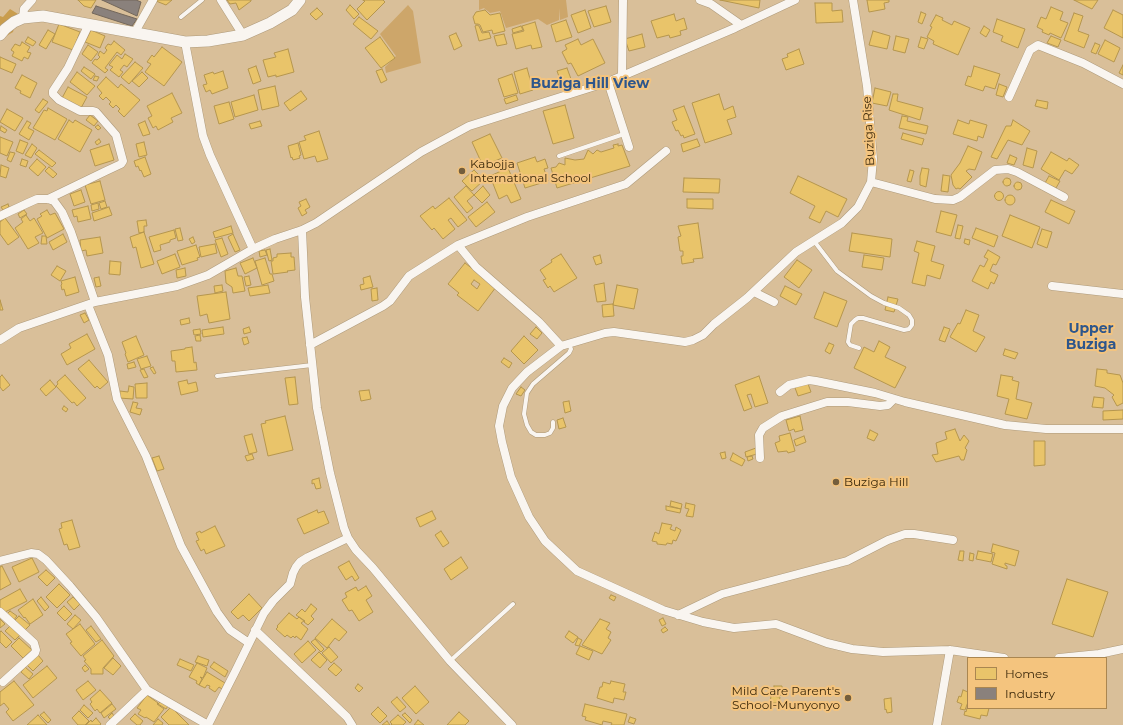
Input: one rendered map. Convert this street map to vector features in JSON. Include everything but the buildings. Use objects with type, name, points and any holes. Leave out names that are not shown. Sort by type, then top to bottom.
[{"type":"street","points":[[23,18],[24,9],[32,0]]},
{"type":"street","points":[[135,32],[152,0]]},
{"type":"street","points":[[221,0],[243,35]]},
{"type":"street","points":[[1,33],[14,22],[23,18],[43,16],[185,42],[208,41],[243,35],[270,23],[292,10],[300,0]]},
{"type":"street","points":[[622,75],[623,0]]},
{"type":"street","points":[[700,0],[712,4],[741,24]]},
{"type":"street","points":[[0,340],[19,328],[91,304],[182,285],[208,275],[253,249],[316,223],[422,152],[469,126],[608,82],[795,0]]},
{"type":"street","name":"Buziga Rise","points":[[565,345],[605,333],[614,332],[685,342],[693,340],[703,335],[714,324],[754,292],[796,252],[842,223],[858,207],[870,182],[873,159],[867,86],[853,0]]},
{"type":"street","points":[[48,199],[121,164],[123,161],[116,135],[96,112],[80,111],[59,100],[53,94],[53,90],[68,68],[89,24]]},
{"type":"street","points":[[185,42],[203,136],[210,155],[253,249]]},
{"type":"street","points":[[1009,97],[1030,50],[1038,45],[1083,63],[1123,84]]},
{"type":"street","points":[[608,82],[628,147]]},
{"type":"street","points":[[310,345],[383,306],[390,301],[409,276],[458,245],[527,217],[626,184],[666,151]]},
{"type":"street","points":[[870,182],[935,199],[953,200],[960,197],[995,170],[1008,169],[1017,172],[1064,197]]},
{"type":"street","points":[[0,216],[38,199],[48,199],[54,201],[62,212],[71,232],[91,304],[108,355],[117,399],[146,456],[181,546],[217,612],[230,630],[249,643]]},
{"type":"street","points":[[302,230],[310,345],[317,408],[330,473],[348,538],[356,550],[373,568],[450,661],[512,725]]},
{"type":"street","points":[[458,245],[476,267],[565,345],[527,372],[512,388],[503,406],[499,426],[511,477],[529,517],[545,541],[577,571],[663,610],[703,622],[734,628],[776,624],[827,643],[852,649],[882,652],[950,650],[997,657]]},
{"type":"street","points":[[1052,286],[1123,294]]},
{"type":"street","points":[[754,292],[774,302]]},
{"type":"street","points":[[780,392],[789,385],[809,380],[827,382],[875,393],[894,399],[1005,425],[1046,430],[1123,429]]},
{"type":"street","points":[[760,458],[758,443],[759,435],[763,428],[782,416],[827,402],[848,402],[880,406],[888,405],[894,399]]},
{"type":"street","points":[[678,615],[722,594],[847,561],[888,540],[905,534],[953,540]]},
{"type":"street","points":[[0,561],[31,553],[38,554],[46,560],[96,617],[147,690],[208,725],[264,613],[273,601],[290,584],[293,573],[300,562],[308,556],[348,538]]},
{"type":"street","points":[[0,612],[34,643],[36,650],[35,653],[3,682]]},
{"type":"street","points":[[255,630],[347,717],[352,725]]},
{"type":"street","points":[[1069,657],[1099,654],[1123,649]]},
{"type":"street","points":[[937,725],[950,650]]},
{"type":"street","points":[[110,725],[147,690]]},
{"type":"lane","points":[[181,17],[202,0]]},
{"type":"lane","points":[[559,156],[624,134]]},
{"type":"lane","points":[[814,241],[837,271],[871,296],[899,308],[909,315],[912,320],[912,325],[909,329],[904,330],[863,318],[858,318],[852,324],[848,342],[850,345],[859,348]]},
{"type":"lane","points":[[553,422],[553,428],[550,433],[536,436],[530,432],[524,414],[527,393],[533,384],[569,353],[571,349],[565,345]]},
{"type":"lane","points":[[217,376],[312,365]]},
{"type":"lane","points":[[450,661],[513,604]]},
{"type":"shaded area","points":[[479,0],[566,0],[568,17],[560,20],[559,8],[559,20],[547,25],[538,19],[506,28],[500,11],[490,13],[484,8],[479,10]]},
{"type":"shaded area","points":[[408,5],[413,11],[421,63],[386,73],[385,67],[396,56],[380,34]]},
{"type":"shaded area","points":[[10,9],[18,14],[13,32],[3,38],[0,37],[0,16],[3,17]]},
{"type":"place","name":"Kabojja International School","points":[[462,171]]},
{"type":"place","name":"Buziga Hill","points":[[836,482]]},
{"type":"place","name":"Mild Care Parent's School-Munyonyo","points":[[848,698]]},
{"type":"district","name":"Buziga Hill View","points":[[590,84]]},
{"type":"district","name":"Upper Buziga","points":[[1091,338]]}]
